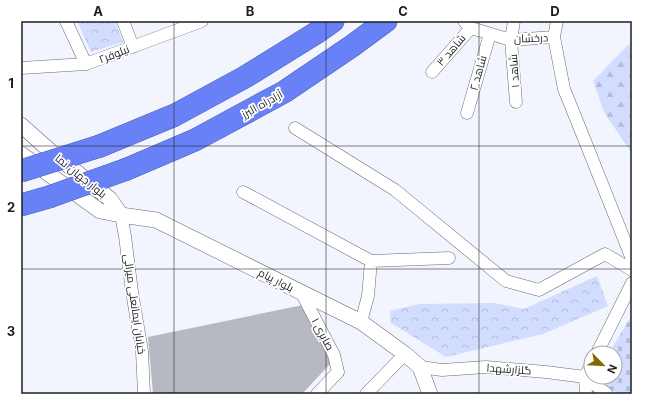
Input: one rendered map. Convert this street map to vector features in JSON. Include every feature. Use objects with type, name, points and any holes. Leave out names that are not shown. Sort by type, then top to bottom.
[{"type":"highway","points":[[21,171],[100,146],[175,115],[245,77],[333,21]]},
{"type":"highway","name":"آزادراه البرز","points":[[21,205],[49,198],[128,169],[195,140],[284,92],[386,21]]},
{"type":"street","points":[[66,21],[86,64]]},
{"type":"street","points":[[123,21],[133,47]]},
{"type":"street","name":"۲نیلوفر","points":[[21,68],[86,64],[202,21]]},
{"type":"street","name":"شاهد ۱","points":[[514,21],[511,40],[516,102]]},
{"type":"street","points":[[557,21],[554,37],[564,89],[632,259]]},
{"type":"street","name":"درخشان","points":[[467,25],[511,40],[554,37]]},
{"type":"street","name":"شاهد ۳","points":[[432,72],[467,25]]},
{"type":"street","name":"شاهد ۲","points":[[467,113],[490,34]]},
{"type":"street","name":"بلوار جهان نما","points":[[21,125],[49,150],[110,199],[121,215]]},
{"type":"street","points":[[295,128],[394,190],[506,281],[539,290],[605,254],[632,270]]},
{"type":"street","name":"بلوار جهان نما","points":[[21,154],[100,211],[121,215]]},
{"type":"street","points":[[243,192],[371,261],[449,258]]},
{"type":"street","name":"بلوار پیام","points":[[121,215],[156,220],[361,322],[405,354],[420,367]]},
{"type":"street","name":"خیابان ایمانعلی میرالی","points":[[121,215],[142,351],[144,394]]},
{"type":"street","points":[[361,322],[368,296],[371,261]]},
{"type":"street","points":[[601,345],[632,283]]},
{"type":"street","name":"صابری ۱","points":[[300,292],[334,355],[338,372],[316,394]]},
{"type":"street","points":[[366,394],[405,354]]},
{"type":"street","points":[[420,367],[426,392]]},
{"type":"street","name":"گلزارشهدا","points":[[420,367],[442,370],[486,367],[583,377]]},
{"type":"street","points":[[595,385],[607,394]]},
{"type":"green space","points":[[77,21],[115,21],[123,42],[91,52]]},
{"type":"green space","points":[[632,41],[632,154],[604,112],[593,81]]},
{"type":"green space","points":[[597,276],[608,306],[543,334],[446,357],[391,323],[390,311],[419,304],[494,303],[524,309]]},
{"type":"green space","points":[[632,315],[632,394],[620,394],[604,385],[623,385],[623,345],[614,345]]},
{"type":"building","points":[[303,305],[331,363],[302,394],[153,394],[148,337]]}]
